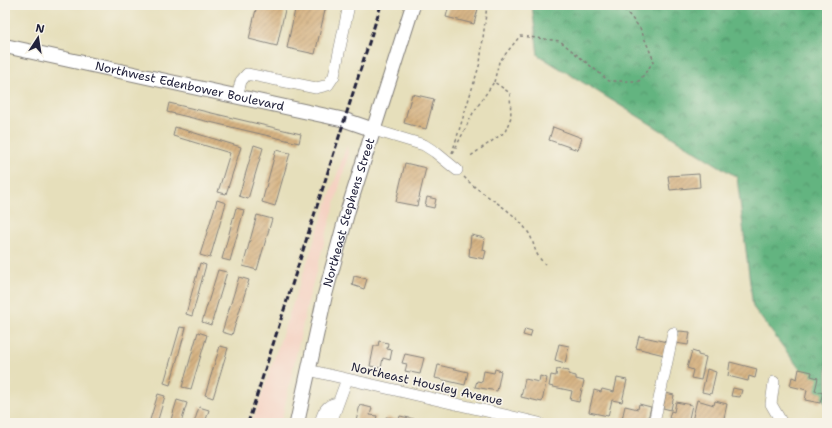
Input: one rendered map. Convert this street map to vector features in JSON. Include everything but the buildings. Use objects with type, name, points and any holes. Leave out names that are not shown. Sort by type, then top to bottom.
[{"type":"main road","name":"Northeast Stephens Street","points":[[297,423],[325,295],[344,226],[413,5]]},
{"type":"main road","name":"Northwest Edenbower Boulevard","points":[[5,46],[345,120],[374,130]]},
{"type":"street","points":[[236,97],[241,81],[247,74],[316,88],[328,85],[334,76],[349,5]]},
{"type":"street","points":[[374,130],[424,145],[453,166]]},
{"type":"street","points":[[654,423],[673,333]]},
{"type":"street","name":"Northeast Housley Avenue","points":[[308,370],[539,423]]},
{"type":"street","points":[[333,417],[347,379]]},
{"type":"street","points":[[774,382],[771,404],[782,423]]},
{"type":"street","points":[[320,423],[325,409],[330,404],[337,403]]},
{"type":"path","points":[[453,166],[480,63],[487,5]]},
{"type":"path","points":[[453,166],[473,113],[494,82],[499,62],[520,36],[560,41],[609,81],[639,81],[654,61],[640,28],[625,10],[624,5]]},
{"type":"path","points":[[469,157],[506,132],[511,118],[510,93],[494,82]]},
{"type":"path","points":[[453,166],[472,186],[505,207],[528,232],[537,256],[545,264]]},
{"type":"shaded area","points":[[347,145],[348,156],[308,301],[281,423],[252,423]]},
{"type":"green space","points":[[532,5],[827,5],[827,405],[753,307],[737,177],[538,55]]},
{"type":"railway","points":[[248,423],[381,5]]}]
